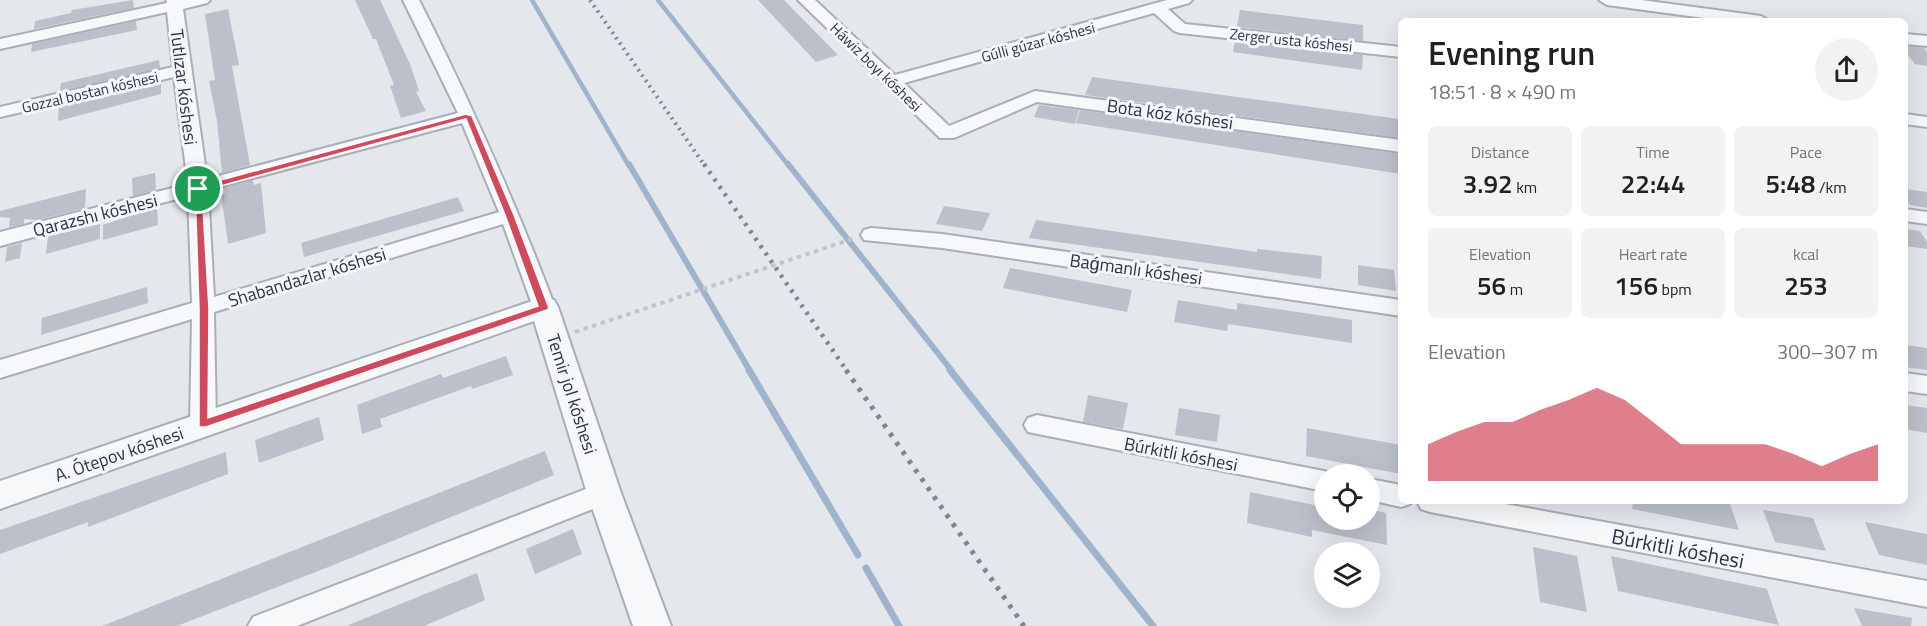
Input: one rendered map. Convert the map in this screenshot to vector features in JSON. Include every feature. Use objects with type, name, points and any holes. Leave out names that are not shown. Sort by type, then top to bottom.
[{"type":"street","points":[[0,44],[174,3],[202,0]]},
{"type":"street","name":"Temir jol kóshesi","points":[[411,0],[468,116],[510,215],[544,308],[604,493],[652,626]]},
{"type":"street","name":"Háwiz boyı kóshesi","points":[[806,0],[947,134]]},
{"type":"street","name":"Gúlli gúzar kóshesi","points":[[892,81],[1184,0]]},
{"type":"street","points":[[1607,0],[1739,18]]},
{"type":"street","name":"Tutlızar kóshesi","points":[[174,3],[180,71],[198,189],[204,309],[203,424]]},
{"type":"street","name":"Zerger usta kóshesi","points":[[1157,8],[1180,28],[1398,52]]},
{"type":"street","points":[[1908,39],[1927,41]]},
{"type":"street","name":"Gozzal bostan kóshesi","points":[[0,112],[180,71]]},
{"type":"street","name":"Bota kóz kóshesi","points":[[947,134],[1035,96],[1398,146]]},
{"type":"street","name":"Qarazshı kóshesi","points":[[0,239],[198,189],[468,116]]},
{"type":"street","points":[[1908,119],[1927,122]]},
{"type":"street","name":"Shabandazlar kóshesi","points":[[0,369],[510,215]]},
{"type":"street","points":[[1908,215],[1927,218]]},
{"type":"street","name":"Baǵmanlı kóshesi","points":[[871,235],[942,241],[1398,308]]},
{"type":"street","name":"A. Ótepov kóshesi","points":[[0,495],[544,308]]},
{"type":"street","points":[[1908,382],[1927,385]]},
{"type":"street","name":"Búrkitli kóshesi","points":[[1037,425],[1314,479]]},
{"type":"street","points":[[1380,492],[1398,495]]},
{"type":"street","points":[[263,626],[604,493]]},
{"type":"street","name":"Búrkitli kóshesi","points":[[1446,504],[1927,594]]},
{"type":"path","points":[[554,339],[871,235]]},
{"type":"building","points":[[133,0],[134,8],[34,29],[35,21],[71,13],[72,10]]},
{"type":"building","points":[[355,0],[380,0],[410,64],[419,91],[416,92],[426,111],[401,118],[390,86],[394,85],[376,39],[373,39]]},
{"type":"building","points":[[758,0],[784,0],[838,55],[816,62]]},
{"type":"building","points":[[228,9],[239,65],[232,66],[250,165],[222,173],[217,121],[209,81],[215,80],[205,14]]},
{"type":"building","points":[[1240,10],[1363,25],[1363,41],[1237,27]]},
{"type":"building","points":[[136,21],[137,30],[31,52],[32,44]]},
{"type":"building","points":[[1235,41],[1363,55],[1362,70],[1233,52]]},
{"type":"building","points":[[1908,46],[1924,48],[1927,52],[1927,66],[1915,64],[1908,55]]},
{"type":"building","points":[[159,60],[160,68],[60,91],[61,83]]},
{"type":"building","points":[[1092,77],[1398,119],[1398,138],[1085,95]]},
{"type":"building","points":[[161,82],[161,94],[58,121],[59,106]]},
{"type":"building","points":[[1039,105],[1079,110],[1075,124],[1034,117]]},
{"type":"building","points":[[1080,110],[1398,154],[1398,174],[1076,123]]},
{"type":"building","points":[[155,173],[156,190],[133,196],[132,178]]},
{"type":"building","points":[[253,180],[254,185],[261,183],[266,233],[228,244],[221,194],[225,193],[224,188]]},
{"type":"building","points":[[86,189],[85,208],[37,220],[24,219],[24,224],[9,227],[10,218],[0,217],[0,211]]},
{"type":"building","points":[[1908,189],[1927,192],[1927,208],[1910,205]]},
{"type":"building","points":[[458,197],[464,211],[304,257],[301,243]]},
{"type":"building","points":[[944,206],[990,213],[982,231],[936,224]]},
{"type":"building","points":[[157,207],[158,225],[103,240],[103,225]]},
{"type":"building","points":[[1036,220],[1257,252],[1257,249],[1322,256],[1321,279],[1029,238]]},
{"type":"building","points":[[100,224],[100,239],[46,254],[48,236]]},
{"type":"building","points":[[1908,229],[1920,231],[1927,242],[1927,249],[1908,246]]},
{"type":"building","points":[[22,243],[20,258],[5,262],[7,247]]},
{"type":"building","points":[[1358,265],[1394,270],[1396,291],[1358,285]]},
{"type":"building","points":[[1010,268],[1132,290],[1127,312],[1003,288]]},
{"type":"building","points":[[147,287],[148,303],[41,335],[42,318]]},
{"type":"building","points":[[1178,300],[1237,310],[1237,303],[1352,320],[1352,343],[1228,324],[1227,331],[1174,322]]},
{"type":"building","points":[[1908,345],[1927,348],[1927,370],[1908,367]]},
{"type":"building","points":[[506,356],[513,375],[472,389],[471,386],[380,419],[382,427],[362,434],[357,405],[441,374],[443,378]]},
{"type":"building","points":[[1088,395],[1128,403],[1123,429],[1083,422]]},
{"type":"building","points":[[1908,405],[1927,408],[1927,433],[1908,430]]},
{"type":"building","points":[[1179,408],[1220,415],[1217,442],[1175,435]]},
{"type":"building","points":[[319,417],[324,440],[259,463],[255,440]]},
{"type":"building","points":[[1307,428],[1398,444],[1398,473],[1380,470],[1380,464],[1348,464],[1306,456]]},
{"type":"building","points":[[545,451],[554,475],[331,566],[177,626],[102,626]]},
{"type":"building","points":[[226,452],[228,474],[88,527],[88,522],[0,554],[0,530]]},
{"type":"building","points":[[1250,492],[1314,505],[1314,530],[1380,530],[1380,512],[1386,513],[1387,545],[1312,530],[1312,537],[1247,523]]},
{"type":"building","points":[[1633,504],[1730,504],[1739,530],[1632,509]]},
{"type":"building","points":[[1763,510],[1813,518],[1826,551],[1775,542]]},
{"type":"building","points":[[1865,522],[1927,534],[1927,565],[1879,555]]},
{"type":"building","points":[[573,529],[582,554],[535,574],[526,549]]},
{"type":"building","points":[[1533,547],[1577,556],[1587,612],[1540,602]]},
{"type":"building","points":[[1611,556],[1767,589],[1779,625],[1618,591]]},
{"type":"building","points":[[477,573],[485,600],[424,626],[346,626]]},
{"type":"building","points":[[1854,608],[1912,618],[1911,626],[1862,626]]},
{"type":"waterway","points":[[532,0],[629,166]]},
{"type":"waterway","points":[[658,0],[789,166]]},
{"type":"waterway","points":[[629,164],[750,371]]},
{"type":"waterway","points":[[788,164],[952,371]]},
{"type":"waterway","points":[[749,370],[858,555]]},
{"type":"waterway","points":[[950,370],[1153,626]]},
{"type":"waterway","points":[[866,568],[899,626]]},
{"type":"railway","points":[[590,0],[705,166]]},
{"type":"railway","points":[[704,164],[847,371]]},
{"type":"railway","points":[[846,370],[1024,626]]},
{"type":"route","points":[[468,116],[510,215],[544,308],[203,424],[204,309],[198,189],[468,116]]}]
